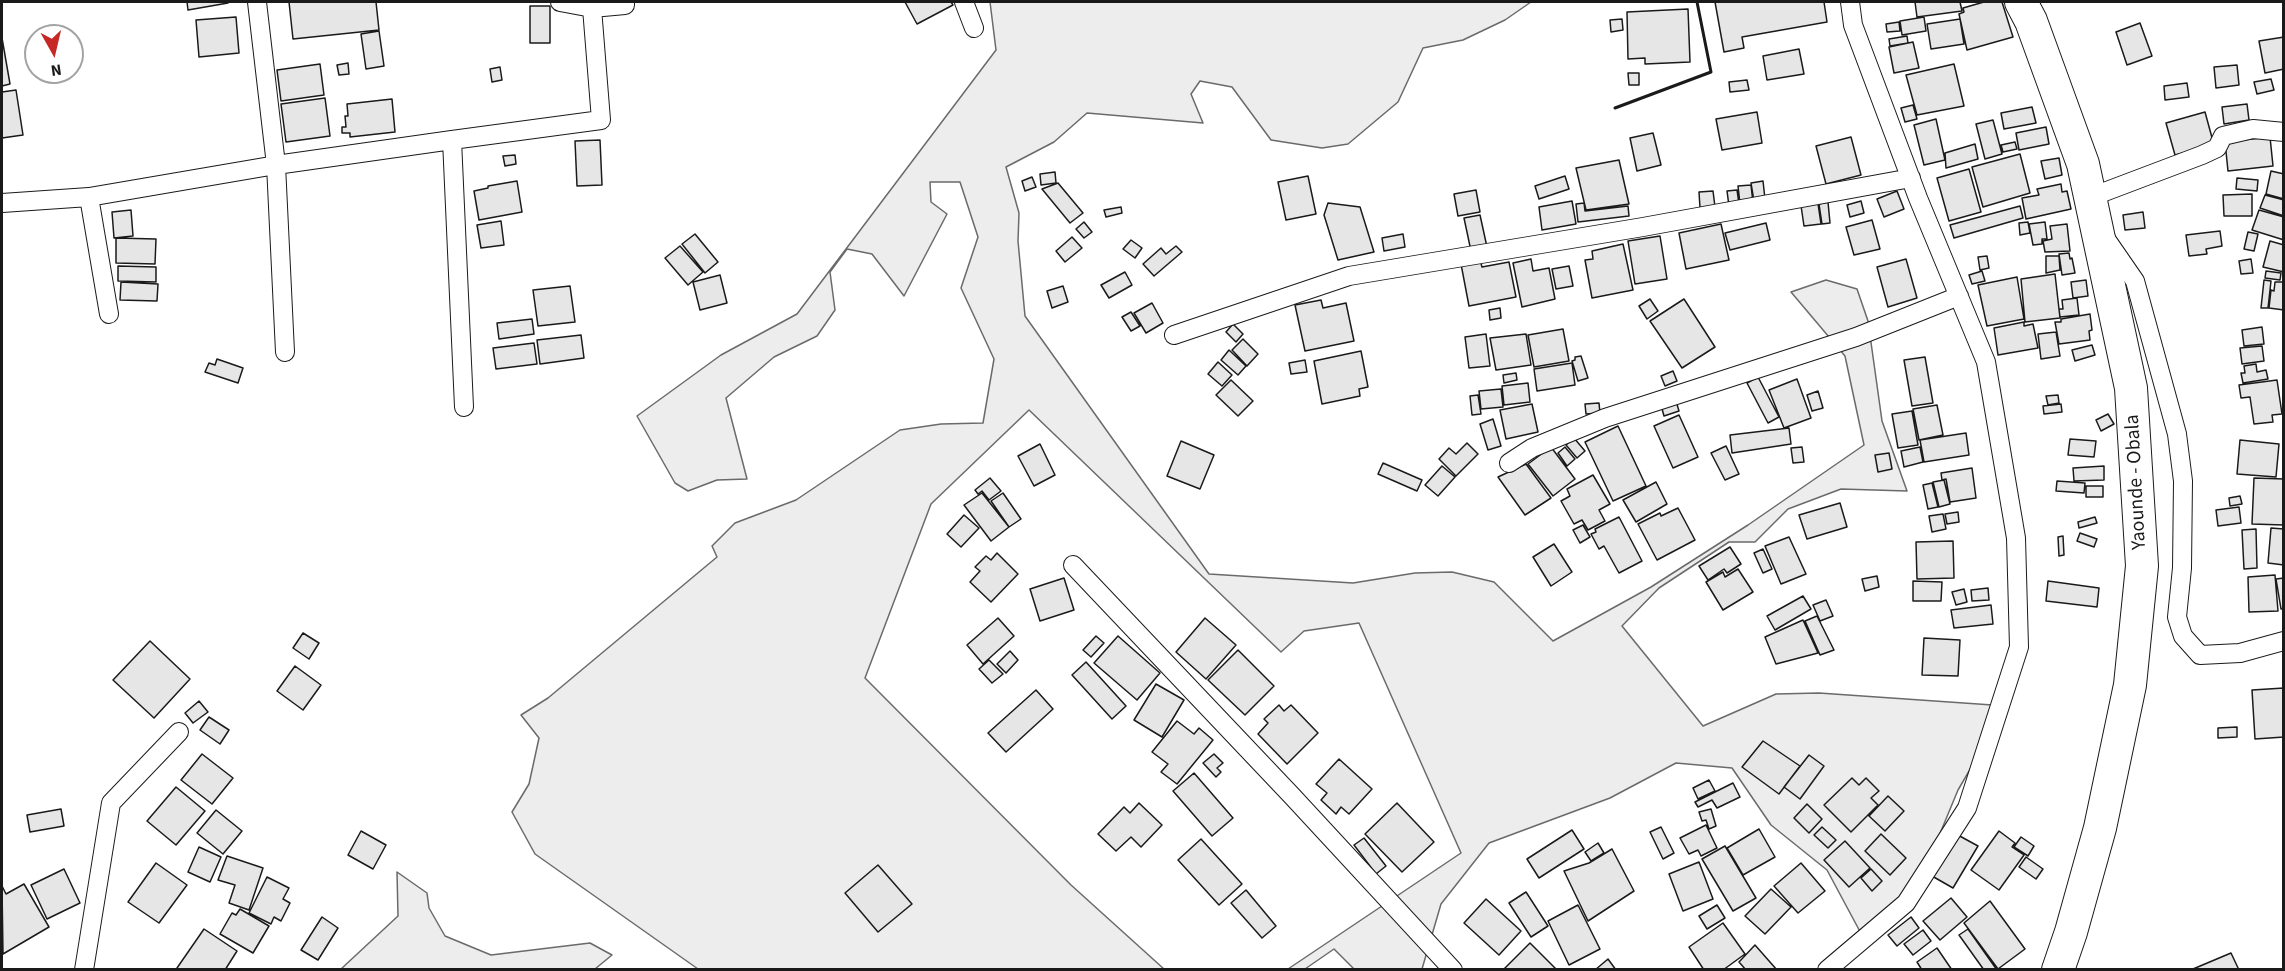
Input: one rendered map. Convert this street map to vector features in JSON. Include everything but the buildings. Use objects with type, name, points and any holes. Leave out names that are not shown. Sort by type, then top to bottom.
[{"type":"highway","name":"Yaounde - Obala","points":[[2021,2],[2031,21],[2083,164],[2098,228],[2131,388],[2142,566],[2130,685],[2100,828],[2071,932],[2058,969]]},
{"type":"street","points":[[257,2],[276,165],[285,352]]},
{"type":"street","points":[[560,2],[592,8],[625,4],[625,2]]},
{"type":"street","points":[[964,2],[974,28]]},
{"type":"street","points":[[1827,969],[1906,903],[1967,808],[2019,647],[2014,527],[1986,362],[1911,178],[1853,25],[1850,2]]},
{"type":"street","points":[[2,203],[89,197],[276,165],[601,120],[592,8]]},
{"type":"street","points":[[2091,196],[2202,155],[2217,148],[2223,136],[2253,129],[2283,132]]},
{"type":"street","points":[[452,140],[464,407]]},
{"type":"street","points":[[1174,336],[1349,276],[1643,227],[1911,178]]},
{"type":"street","points":[[89,197],[109,314]]},
{"type":"street","points":[[2098,228],[2135,281],[2177,434],[2183,481],[2182,568],[2177,617],[2183,636],[2200,655],[2240,653],[2283,640]]},
{"type":"street","points":[[1509,463],[1532,448],[1605,418],[1856,337],[1959,296]]},
{"type":"street","points":[[1073,565],[1453,969]]},
{"type":"street","points":[[84,969],[111,803],[179,732]]},
{"type":"shaded area","points":[[990,2],[1531,2],[1505,20],[1463,40],[1423,48],[1398,102],[1348,144],[1322,148],[1271,140],[1232,87],[1200,81],[1191,94],[1203,123],[1087,113],[1054,142],[1006,167],[1019,213],[1018,241],[1025,316],[1209,574],[1353,583],[1415,573],[1452,572],[1494,582],[1553,641],[1651,587],[1748,525],[1864,445],[1845,356],[1791,292],[1826,280],[1857,289],[1868,321],[1882,421],[1907,491],[1841,489],[1788,509],[1755,542],[1729,542],[1659,588],[1622,626],[1703,726],[1776,694],[1819,693],[2007,706],[1958,790],[1917,889],[1864,939],[1827,870],[1771,825],[1732,768],[1676,763],[1610,798],[1489,843],[1441,904],[1422,969],[1354,969],[1334,949],[1305,969],[1288,969],[1461,853],[1359,623],[1304,631],[1281,652],[1029,410],[931,504],[865,678],[1071,885],[1164,969],[698,969],[535,854],[512,812],[529,784],[539,738],[521,715],[548,698],[717,557],[712,546],[735,523],[796,500],[900,430],[941,424],[983,423],[994,359],[961,288],[978,237],[960,182],[930,182],[931,202],[947,214],[904,296],[872,254],[847,249],[830,272],[835,310],[817,336],[774,357],[726,398],[747,479],[717,480],[688,491],[675,483],[637,416],[721,355],[797,314],[996,50]]},
{"type":"shaded area","points":[[397,872],[427,893],[429,908],[445,936],[491,955],[590,943],[612,955],[595,969],[341,969],[398,916]]},
{"type":"wall","points":[[1615,108],[1711,72],[1697,2]]}]
